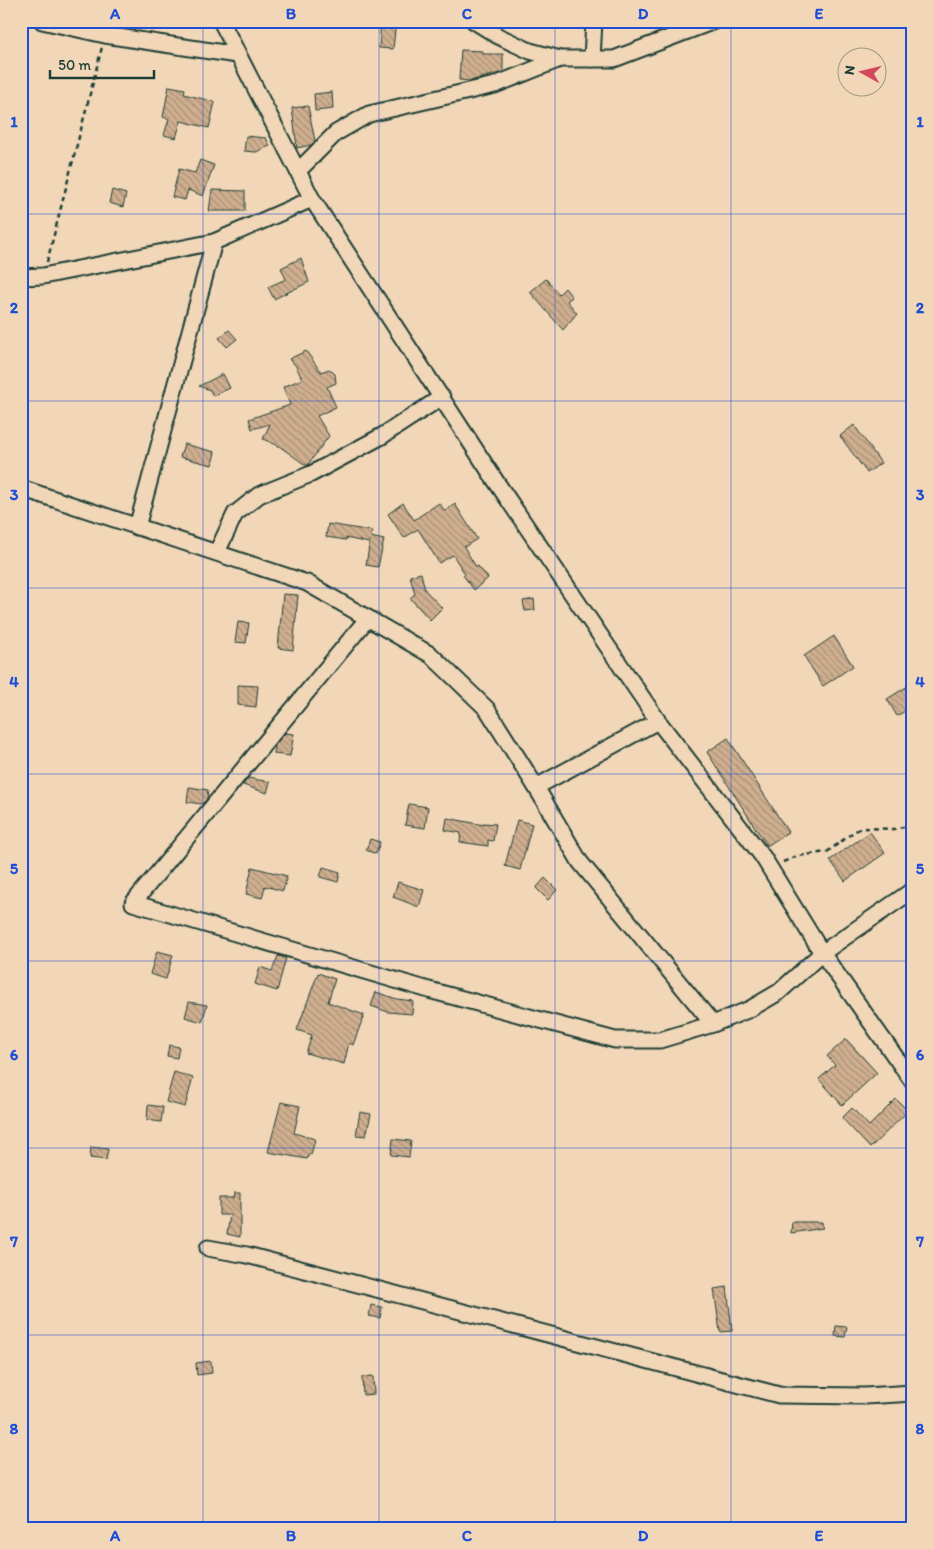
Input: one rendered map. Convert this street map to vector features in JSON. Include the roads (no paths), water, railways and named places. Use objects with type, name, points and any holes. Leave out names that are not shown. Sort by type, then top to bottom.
[{"type":"street","points":[[42,21],[105,35],[237,55]]},
{"type":"street","points":[[221,21],[312,199],[658,721],[772,870],[822,953],[912,1080]]},
{"type":"street","points":[[474,21],[498,36],[530,51],[560,59],[614,59],[714,21]]},
{"type":"street","points":[[592,59],[594,21]]},
{"type":"street","points":[[298,171],[336,133],[369,114],[495,85],[560,59]]},
{"type":"street","points":[[21,276],[43,276],[214,242],[312,199]]},
{"type":"street","points":[[137,527],[214,242]]},
{"type":"street","points":[[217,552],[235,514],[259,495],[311,474],[382,436],[442,397]]},
{"type":"street","points":[[21,488],[307,583],[431,655],[487,709],[580,862],[713,1024]]},
{"type":"street","points":[[368,618],[133,904],[429,990],[615,1040],[660,1040],[713,1024],[750,1009],[779,992],[822,953],[913,890]]},
{"type":"street","points":[[536,787],[658,721]]},
{"type":"street","points":[[208,1248],[257,1257],[779,1395],[865,1396],[913,1393]]}]
